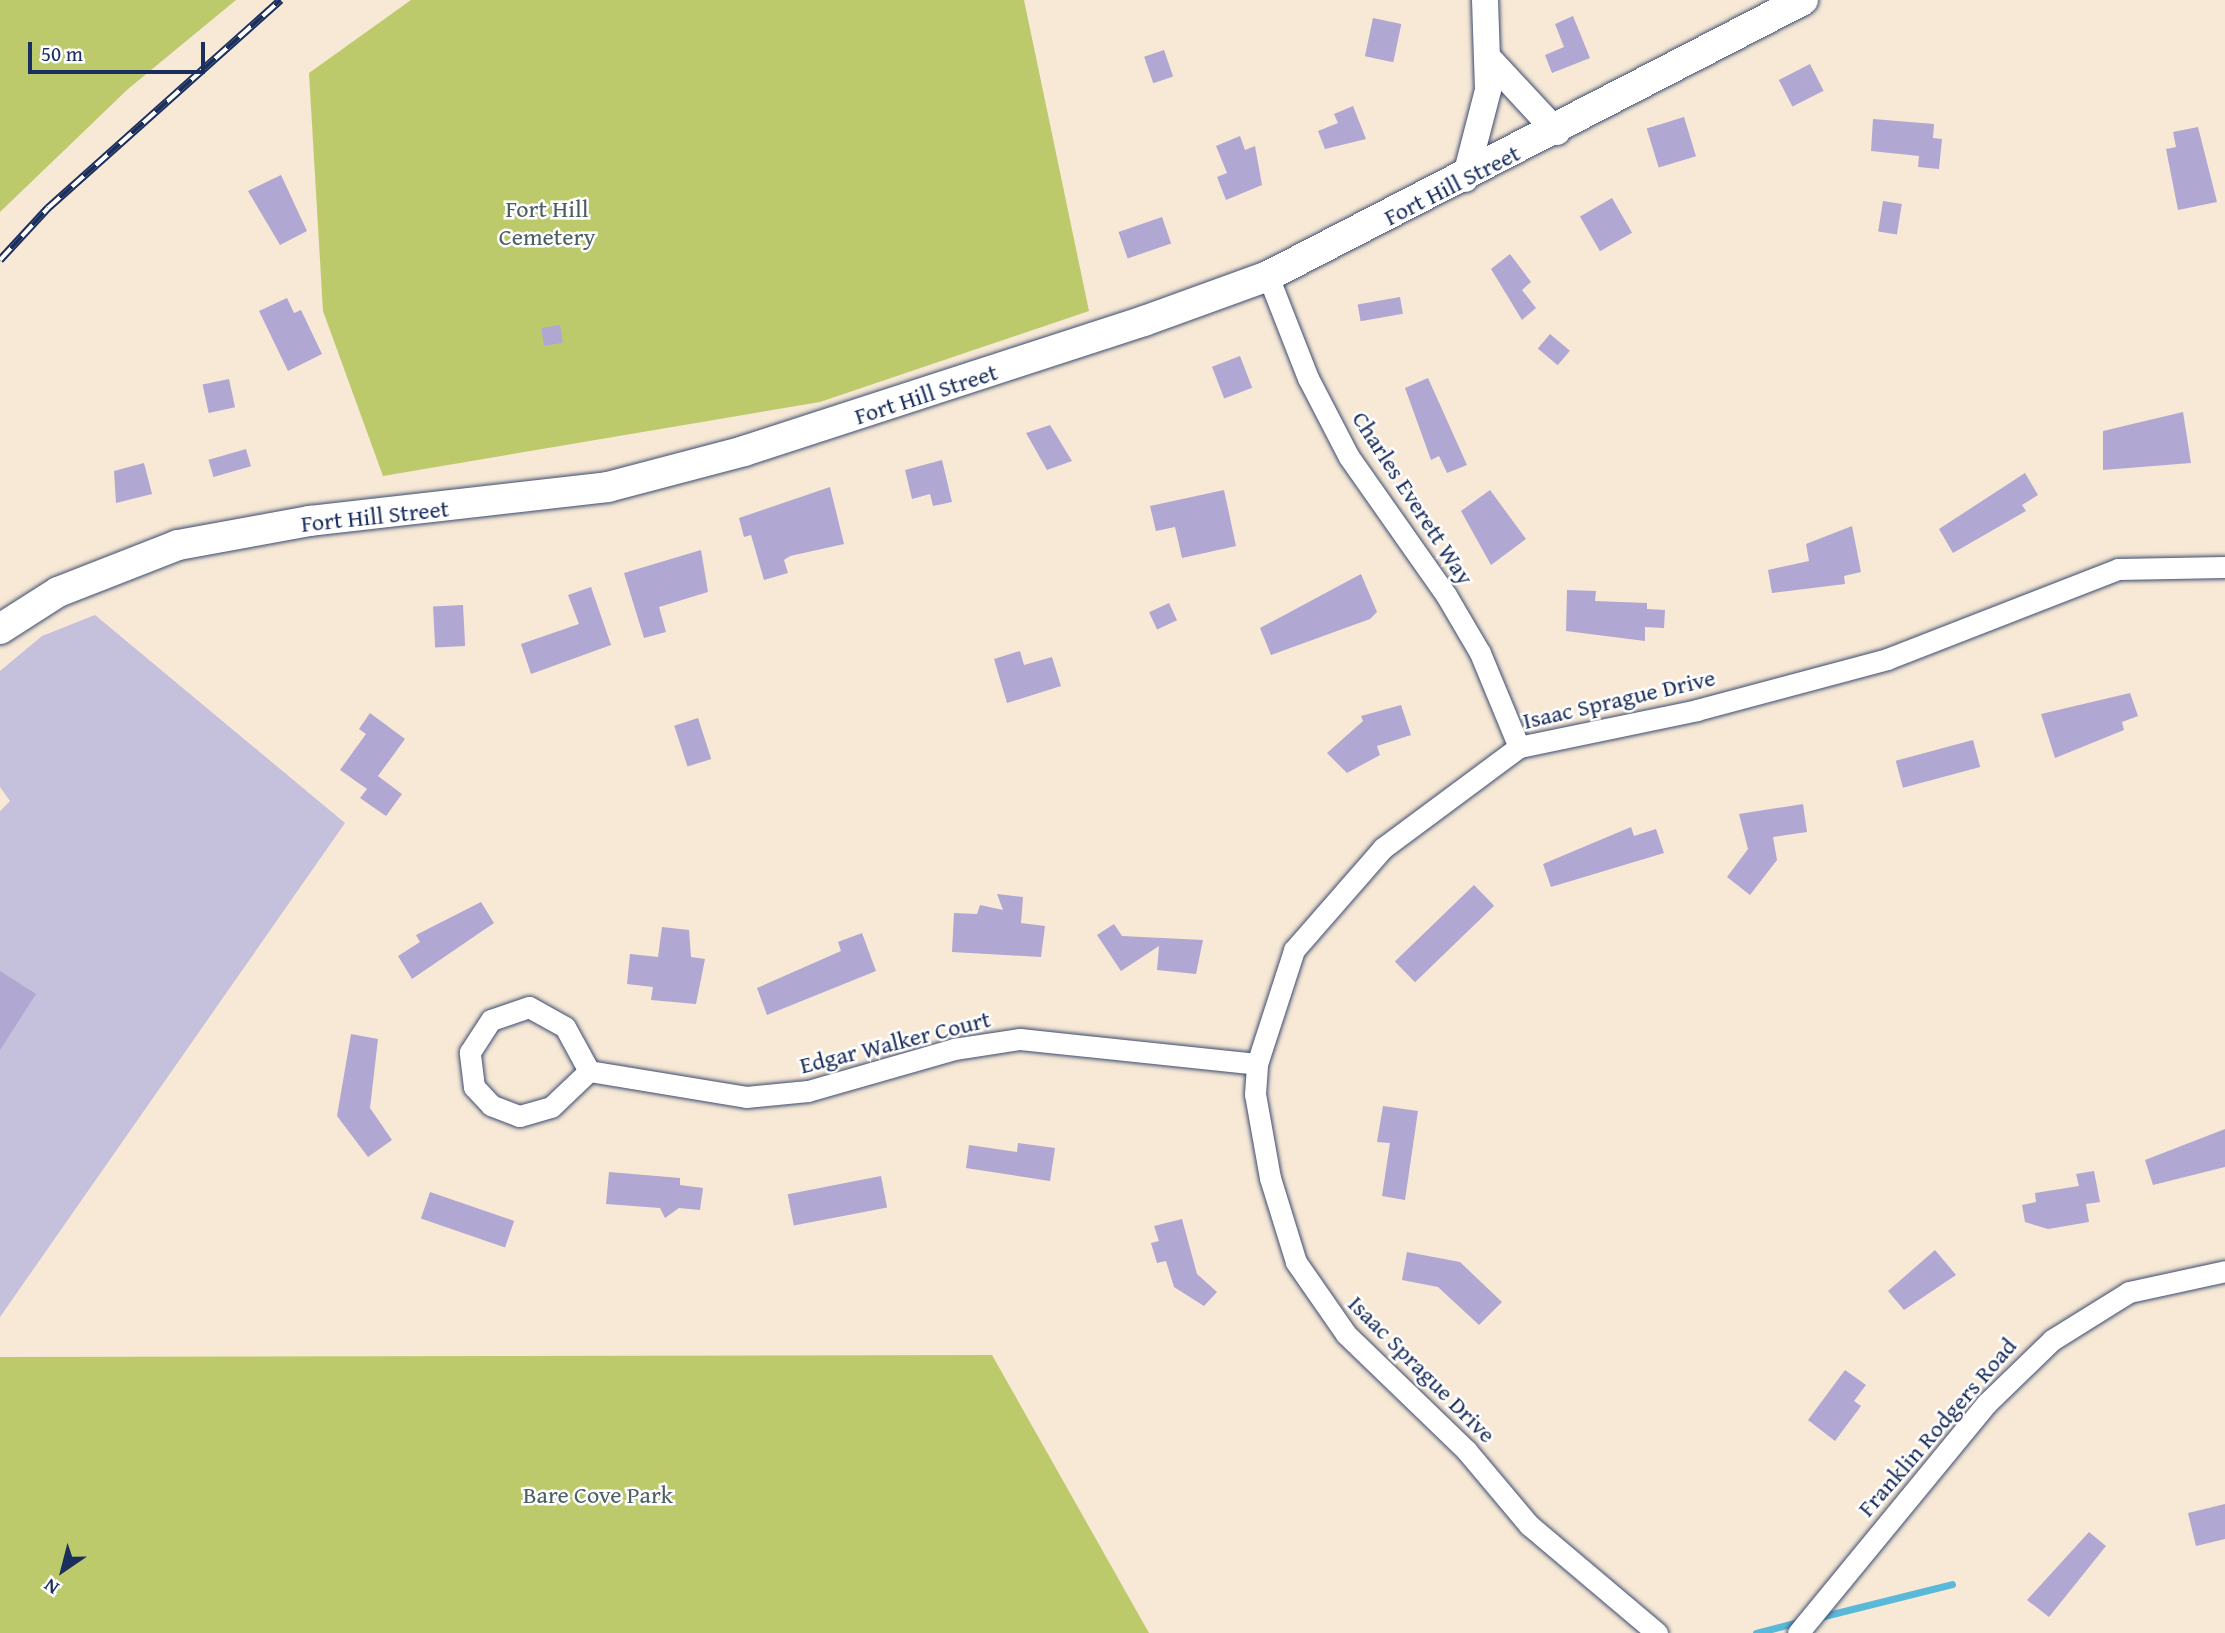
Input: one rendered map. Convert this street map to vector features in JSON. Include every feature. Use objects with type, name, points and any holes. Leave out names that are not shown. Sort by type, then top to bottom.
[{"type":"main road","name":"Fort Hill Street","points":[[0,629],[58,592],[178,545],[310,521],[608,487],[954,386],[1268,276],[1557,132],[1803,0]]},
{"type":"street","points":[[1465,179],[1491,61],[1485,0]]},
{"type":"street","points":[[1491,61],[1557,132]]},
{"type":"street","name":"Charles Everett Way","points":[[1268,276],[1308,378],[1349,457],[1446,595],[1480,653],[1519,747]]},
{"type":"street","name":"Isaac Sprague Drive","points":[[1657,1633],[1545,1541],[1467,1451],[1328,1311],[1285,1233],[1257,1119],[1257,1064],[1294,950],[1334,897],[1432,806],[1519,747],[1697,710],[1887,659],[2118,569],[2225,567]]},
{"type":"street","points":[[529,1007],[557,1019],[589,1071],[551,1107],[519,1116],[491,1105],[474,1087],[470,1052],[491,1020],[529,1007]]},
{"type":"street","name":"Edgar Walker Court","points":[[589,1071],[767,1098],[1020,1039],[1257,1064]]},
{"type":"street","name":"Franklin Rodgers Road","points":[[1798,1633],[1986,1404],[2052,1340],[2129,1292],[2225,1271]]},
{"type":"shaded area","points":[[95,615],[345,823],[0,1317],[0,811],[10,801],[0,787],[0,671],[42,636]]},
{"type":"green space","points":[[0,0],[236,0],[128,89],[0,212]]},
{"type":"green space","name":"Fort Hill Cemetery","points":[[411,0],[1024,0],[1089,311],[820,402],[383,476],[323,311],[309,73]]},
{"type":"green space","name":"Bare Cove Park","points":[[992,1355],[1149,1633],[0,1633],[0,1357]]},
{"type":"building","points":[[1573,16],[1590,58],[1552,73],[1545,55],[1564,47],[1555,24]]},
{"type":"building","points":[[1373,18],[1401,24],[1393,62],[1365,56]]},
{"type":"building","points":[[1164,50],[1173,76],[1153,83],[1144,57]]},
{"type":"building","points":[[1810,64],[1824,91],[1792,107],[1779,80]]},
{"type":"building","points":[[1353,106],[1366,139],[1325,149],[1318,131],[1338,123],[1334,114]]},
{"type":"building","points":[[1684,117],[1696,156],[1659,168],[1647,128]]},
{"type":"building","points":[[1873,119],[1934,124],[1933,138],[1942,139],[1939,169],[1918,167],[1919,156],[1871,151]]},
{"type":"building","points":[[2198,127],[2217,202],[2178,210],[2166,149],[2176,147],[2173,132]]},
{"type":"building","points":[[1240,136],[1245,150],[1255,146],[1262,185],[1226,200],[1217,177],[1227,173],[1216,146]]},
{"type":"building","points":[[281,175],[307,231],[280,245],[248,191]]},
{"type":"building","points":[[1612,198],[1632,233],[1600,251],[1580,216]]},
{"type":"building","points":[[1883,201],[1902,204],[1897,235],[1878,232]]},
{"type":"building","points":[[1162,217],[1171,243],[1128,258],[1119,232]]},
{"type":"building","points":[[1510,254],[1531,282],[1522,290],[1536,308],[1522,320],[1491,269]]},
{"type":"building","points":[[1400,297],[1403,314],[1361,321],[1358,304]]},
{"type":"building","points":[[287,298],[294,313],[301,310],[322,354],[288,371],[259,311]]},
{"type":"building","points":[[560,325],[563,343],[544,346],[541,328]]},
{"type":"building","points":[[1550,334],[1570,351],[1558,365],[1538,349]]},
{"type":"building","points":[[1240,356],[1252,388],[1224,398],[1212,367]]},
{"type":"building","points":[[1428,378],[1467,465],[1447,473],[1439,456],[1431,460],[1405,388]]},
{"type":"building","points":[[229,379],[235,407],[209,413],[203,385]]},
{"type":"building","points":[[2183,412],[2191,463],[2103,470],[2103,431]]},
{"type":"building","points":[[1050,425],[1072,461],[1047,470],[1026,433]]},
{"type":"building","points":[[246,449],[251,466],[213,477],[209,460]]},
{"type":"building","points":[[942,460],[952,502],[933,506],[930,494],[912,499],[905,470]]},
{"type":"building","points":[[144,463],[152,494],[116,503],[114,471]]},
{"type":"building","points":[[2025,473],[2038,495],[2022,505],[2026,511],[1953,553],[1939,529]]},
{"type":"building","points":[[830,487],[844,544],[790,556],[784,560],[788,573],[764,580],[751,535],[744,537],[739,518]]},
{"type":"building","points":[[1224,490],[1236,546],[1182,558],[1175,527],[1156,531],[1150,506]]},
{"type":"building","points":[[1490,490],[1526,539],[1491,565],[1461,511]]},
{"type":"building","points":[[1852,526],[1861,572],[1844,576],[1845,584],[1772,593],[1768,570],[1809,561],[1806,544]]},
{"type":"building","points":[[701,550],[708,592],[659,607],[666,632],[644,638],[624,573]]},
{"type":"building","points":[[1361,574],[1377,612],[1370,619],[1271,655],[1260,628]]},
{"type":"building","points":[[591,587],[611,645],[531,674],[521,644],[579,624],[568,595]]},
{"type":"building","points":[[1567,590],[1596,591],[1595,601],[1647,603],[1647,609],[1665,610],[1664,628],[1645,627],[1645,641],[1566,631]]},
{"type":"building","points":[[1169,603],[1177,620],[1157,630],[1149,612]]},
{"type":"building","points":[[463,605],[465,646],[435,648],[433,607]]},
{"type":"building","points":[[1020,651],[1024,665],[1052,657],[1061,686],[1007,703],[994,659]]},
{"type":"building","points":[[2130,693],[2138,716],[2122,722],[2124,730],[2055,758],[2041,714]]},
{"type":"building","points":[[1401,705],[1411,735],[1377,746],[1380,755],[1347,773],[1327,753],[1363,721],[1361,716]]},
{"type":"building","points":[[370,713],[405,739],[378,776],[402,794],[386,816],[360,798],[367,789],[340,770],[366,734],[359,729]]},
{"type":"building","points":[[698,718],[711,759],[688,767],[674,726]]},
{"type":"building","points":[[1973,740],[1980,767],[1903,788],[1896,761]]},
{"type":"building","points":[[1803,804],[1807,832],[1773,837],[1777,860],[1750,895],[1727,877],[1748,849],[1739,814]]},
{"type":"building","points":[[1631,827],[1634,836],[1656,829],[1664,853],[1551,887],[1543,864]]},
{"type":"building","points":[[1474,885],[1494,906],[1415,982],[1395,961]]},
{"type":"building","points":[[997,894],[1023,897],[1021,923],[1045,926],[1041,957],[952,952],[954,913],[977,914],[980,905],[1003,910]]},
{"type":"building","points":[[481,902],[494,923],[412,979],[398,956],[420,942],[416,935]]},
{"type":"building","points":[[1114,924],[1122,936],[1203,940],[1196,974],[1157,970],[1159,946],[1121,971],[1097,935]]},
{"type":"building","points":[[662,927],[689,930],[691,957],[705,959],[696,1004],[651,1000],[653,987],[627,984],[630,954],[658,957]]},
{"type":"building","points":[[862,933],[876,971],[767,1015],[757,988],[841,951],[838,942]]},
{"type":"building","points":[[0,971],[36,994],[0,1050]]},
{"type":"building","points":[[351,1034],[378,1039],[370,1108],[392,1140],[368,1157],[337,1116]]},
{"type":"building","points":[[1383,1106],[1418,1111],[1405,1200],[1382,1196],[1390,1143],[1377,1142]]},
{"type":"building","points":[[2225,1129],[2225,1167],[2153,1185],[2145,1160]]},
{"type":"building","points":[[1018,1143],[1055,1148],[1050,1181],[966,1168],[969,1145],[1017,1152]]},
{"type":"building","points":[[2094,1171],[2100,1202],[2086,1204],[2089,1222],[2048,1229],[2025,1222],[2022,1205],[2036,1202],[2035,1193],[2079,1186],[2076,1174]]},
{"type":"building","points":[[609,1172],[680,1178],[680,1185],[703,1188],[700,1210],[679,1208],[665,1218],[660,1208],[606,1204]]},
{"type":"building","points":[[881,1176],[887,1207],[794,1226],[788,1194]]},
{"type":"building","points":[[430,1192],[514,1221],[505,1247],[421,1218]]},
{"type":"building","points":[[1182,1219],[1197,1274],[1217,1292],[1204,1306],[1174,1287],[1166,1261],[1157,1263],[1151,1243],[1159,1241],[1154,1226]]},
{"type":"building","points":[[1935,1250],[1956,1275],[1904,1310],[1888,1291]]},
{"type":"building","points":[[1407,1252],[1460,1262],[1502,1302],[1479,1325],[1438,1287],[1402,1280]]},
{"type":"building","points":[[1845,1370],[1866,1385],[1854,1401],[1861,1406],[1835,1441],[1808,1420]]},
{"type":"building","points":[[2225,1504],[2225,1539],[2196,1546],[2188,1513]]},
{"type":"building","points":[[2089,1532],[2106,1546],[2049,1617],[2027,1600]]},
{"type":"waterway","points":[[1820,1617],[1952,1584]]},
{"type":"waterway","points":[[1756,1633],[1798,1622]]},
{"type":"railway","points":[[0,260],[48,208],[281,0]]}]
